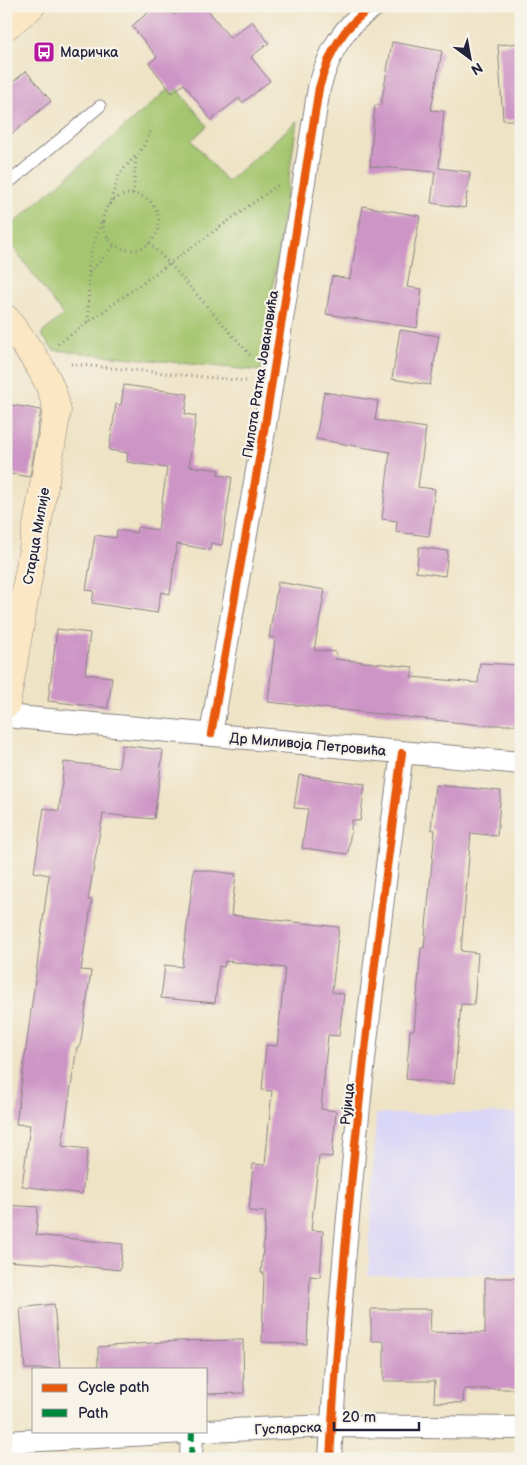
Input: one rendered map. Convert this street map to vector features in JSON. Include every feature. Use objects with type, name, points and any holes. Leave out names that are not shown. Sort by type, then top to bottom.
[{"type":"street","points":[[6,26],[31,6]]},
{"type":"street","name":"Пилота Ратка Јовановића","points":[[211,734],[262,382],[307,164],[319,88],[324,69],[338,39],[350,24],[374,6]]},
{"type":"street","name":"Старца Милије","points":[[6,319],[39,366],[54,396],[56,418],[6,704]]},
{"type":"street","name":"Старца Милије","points":[[6,341],[39,366]]},
{"type":"street","name":"Др Миливоја Петровића","points":[[6,716],[521,764]]},
{"type":"street","name":"Рујица","points":[[330,1459],[350,1208],[374,963],[402,753]]},
{"type":"street","name":"Гусларска","points":[[208,1431],[332,1426],[521,1428]]},
{"type":"street","points":[[6,1442],[192,1432],[190,1459]]},
{"type":"lane","points":[[6,185],[100,106]]},
{"type":"path","points":[[133,194],[136,159],[152,130]]},
{"type":"path","points":[[88,323],[89,260],[120,173],[142,149]]},
{"type":"path","points":[[39,366],[88,323],[307,164]]},
{"type":"path","points":[[104,214],[104,231],[115,245],[132,250],[149,243],[158,228],[155,209],[150,202],[133,194],[115,199],[108,205]]},
{"type":"path","points":[[39,366],[262,382],[255,361],[169,263],[149,243]]},
{"type":"path","points":[[89,273],[115,245]]},
{"type":"shaded area","points":[[521,1113],[521,1275],[368,1275],[376,1114]]},
{"type":"green space","points":[[174,84],[207,126],[192,140],[227,182],[297,121],[261,371],[53,350],[41,334],[63,315],[6,237],[6,230]]},
{"type":"building","points":[[156,6],[167,6],[174,15],[186,6],[205,6],[230,38],[252,21],[269,43],[251,57],[270,81],[242,103],[239,98],[211,120],[184,84],[172,93],[149,63],[157,57],[132,26]]},
{"type":"building","points":[[392,42],[442,51],[431,110],[444,111],[439,168],[470,172],[465,208],[431,203],[435,172],[370,166],[375,105],[381,105]]},
{"type":"building","points":[[521,43],[521,120],[503,120],[498,45]]},
{"type":"building","points":[[26,71],[51,101],[6,139],[6,88]]},
{"type":"building","points":[[363,206],[420,216],[407,287],[422,289],[417,328],[326,314],[332,276],[350,279]]},
{"type":"building","points":[[400,330],[439,336],[430,385],[392,379]]},
{"type":"building","points":[[124,385],[188,394],[185,414],[196,416],[189,466],[219,470],[218,475],[232,477],[222,545],[211,543],[210,550],[177,544],[170,594],[161,592],[157,613],[92,603],[94,591],[86,590],[95,535],[116,538],[117,530],[136,533],[137,527],[158,530],[167,468],[127,462],[128,453],[109,450],[116,404],[121,405]]},
{"type":"building","points":[[324,392],[378,401],[375,420],[426,428],[418,487],[435,489],[429,536],[396,532],[397,521],[382,519],[390,452],[316,439]]},
{"type":"building","points":[[6,404],[41,410],[30,477],[6,473]]},
{"type":"building","points":[[419,547],[448,551],[445,576],[416,572]]},
{"type":"building","points":[[278,582],[325,590],[314,650],[336,652],[335,659],[413,667],[411,677],[478,683],[480,663],[521,665],[521,725],[481,725],[268,702],[275,638],[269,637]]},
{"type":"building","points":[[57,629],[90,633],[85,674],[112,677],[108,708],[48,701]]},
{"type":"building","points":[[122,745],[163,750],[154,819],[103,814],[88,900],[92,900],[81,970],[91,971],[80,1047],[77,1047],[62,1146],[88,1149],[82,1194],[22,1186],[30,1125],[16,1124],[49,875],[34,872],[44,808],[59,811],[64,762],[119,768]]},
{"type":"building","points":[[299,775],[365,784],[360,821],[352,820],[348,854],[302,848],[308,809],[294,808]]},
{"type":"building","points":[[435,785],[501,791],[497,836],[471,833],[461,951],[478,953],[474,1005],[461,1004],[454,1084],[406,1079],[410,1030],[414,1030],[421,948],[424,948],[435,830],[431,829]]},
{"type":"building","points":[[194,869],[236,874],[231,915],[339,927],[332,992],[344,994],[339,1036],[328,1035],[321,1109],[336,1111],[332,1157],[319,1156],[311,1230],[323,1231],[320,1277],[310,1276],[307,1344],[262,1342],[264,1273],[261,1273],[266,1212],[249,1211],[253,1164],[265,1165],[272,1091],[262,1090],[266,1045],[277,1046],[285,968],[225,961],[224,967],[219,966],[215,1003],[161,998],[165,965],[182,967]]},
{"type":"building","points":[[6,1205],[38,1207],[36,1235],[123,1244],[120,1270],[6,1261]]},
{"type":"building","points":[[485,1278],[521,1278],[521,1389],[464,1389],[463,1403],[434,1402],[435,1381],[384,1381],[384,1341],[371,1341],[371,1309],[431,1309],[430,1332],[485,1333]]},
{"type":"building","points":[[54,1304],[60,1368],[25,1369],[20,1308]]},
{"type":"building","points":[[243,1340],[244,1393],[208,1394],[208,1368],[98,1368],[98,1347],[177,1341]]},
{"type":"marked path","points":[[191,1459],[192,1432]]},
{"type":"cycle path","points":[[211,734],[264,431],[319,88],[327,63],[338,41],[353,22],[374,6]]},
{"type":"cycle path","points":[[330,1459],[342,1282],[359,1105],[402,753]]},
{"type":"place","name":"Маричка","points":[[44,52]]}]
